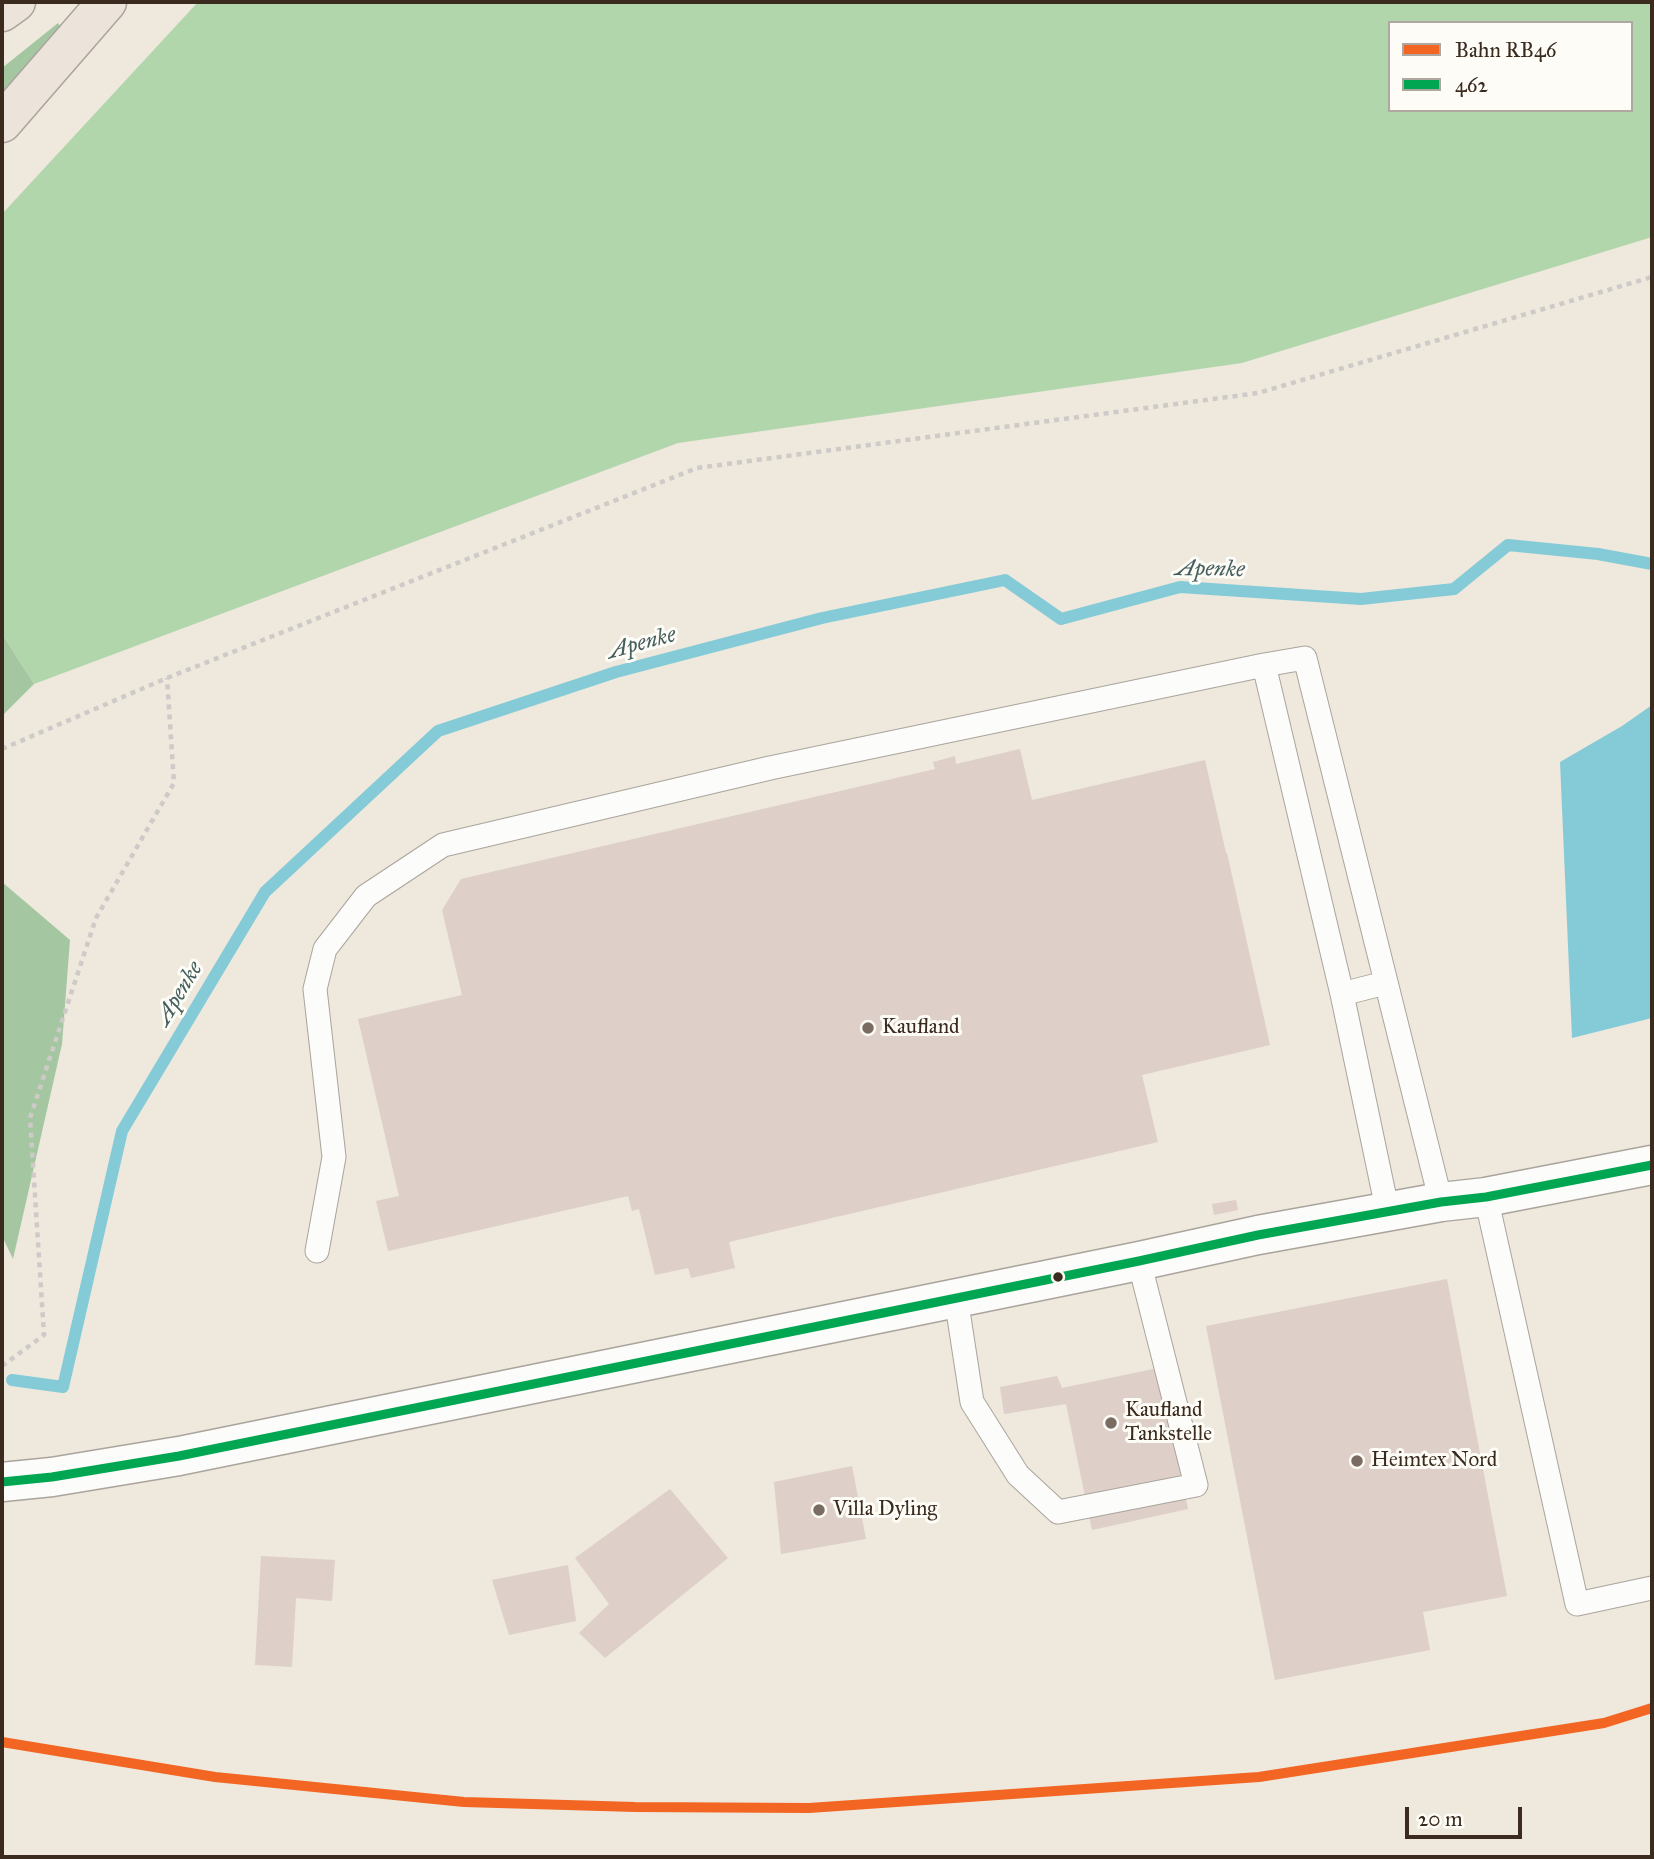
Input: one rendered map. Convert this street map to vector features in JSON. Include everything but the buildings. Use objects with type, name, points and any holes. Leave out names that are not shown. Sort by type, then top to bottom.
[{"type":"highway","points":[[2,12],[16,2]]},
{"type":"highway","points":[[2,123],[107,2]]},
{"type":"street","points":[[2,1482],[179,1457],[1258,1235],[1441,1202],[1486,1197],[1652,1165]]},
{"type":"lane","points":[[317,1251],[334,1157],[315,989],[325,949],[366,896],[443,845],[770,768],[1305,658],[1441,1202]]},
{"type":"lane","points":[[1264,665],[1342,994],[1388,1213]]},
{"type":"lane","points":[[1342,994],[1385,983]]},
{"type":"lane","points":[[1486,1197],[1577,1604],[1652,1588]]},
{"type":"lane","points":[[956,1298],[972,1402],[1018,1475],[1058,1512],[1196,1485],[1139,1261]]},
{"type":"path","points":[[2,749],[167,678],[697,468],[1258,393],[1652,277]]},
{"type":"path","points":[[2,1366],[44,1335],[30,1118],[96,918],[174,783],[167,678]]},
{"type":"green space","points":[[198,2],[1652,2],[1652,237],[1242,363],[678,443],[34,684],[2,634],[2,214]]},
{"type":"green space","points":[[58,23],[64,32],[2,105],[2,68]]},
{"type":"green space","points":[[2,634],[34,684],[2,716]]},
{"type":"green space","points":[[2,882],[70,940],[62,1044],[13,1259],[2,1236]]},
{"type":"water","points":[[1652,705],[1652,1018],[1572,1038],[1560,762]]},
{"type":"waterway","name":"Apenke","points":[[12,1380],[63,1387],[122,1131],[265,892],[438,731],[616,672],[822,618],[1005,580],[1061,619],[1180,587],[1361,599],[1454,589],[1508,545],[1598,554],[1652,564]]},
{"type":"rail line","name":"RB46","points":[[2,1742],[215,1777],[464,1802],[809,1808],[1259,1777],[1604,1723],[1652,1708]]},
{"type":"transit line","name":"462","points":[[2,1482],[52,1477],[179,1456],[1258,1235],[1441,1202],[1486,1197],[1652,1165]]},
{"type":"place","name":"Kaufland","points":[[868,1028]]},
{"type":"place","name":"Kaufland Tankstelle","points":[[1111,1423]]},
{"type":"place","name":"Heimtex Nord","points":[[1357,1461]]},
{"type":"place","name":"Villa Dyling","points":[[819,1510]]}]
